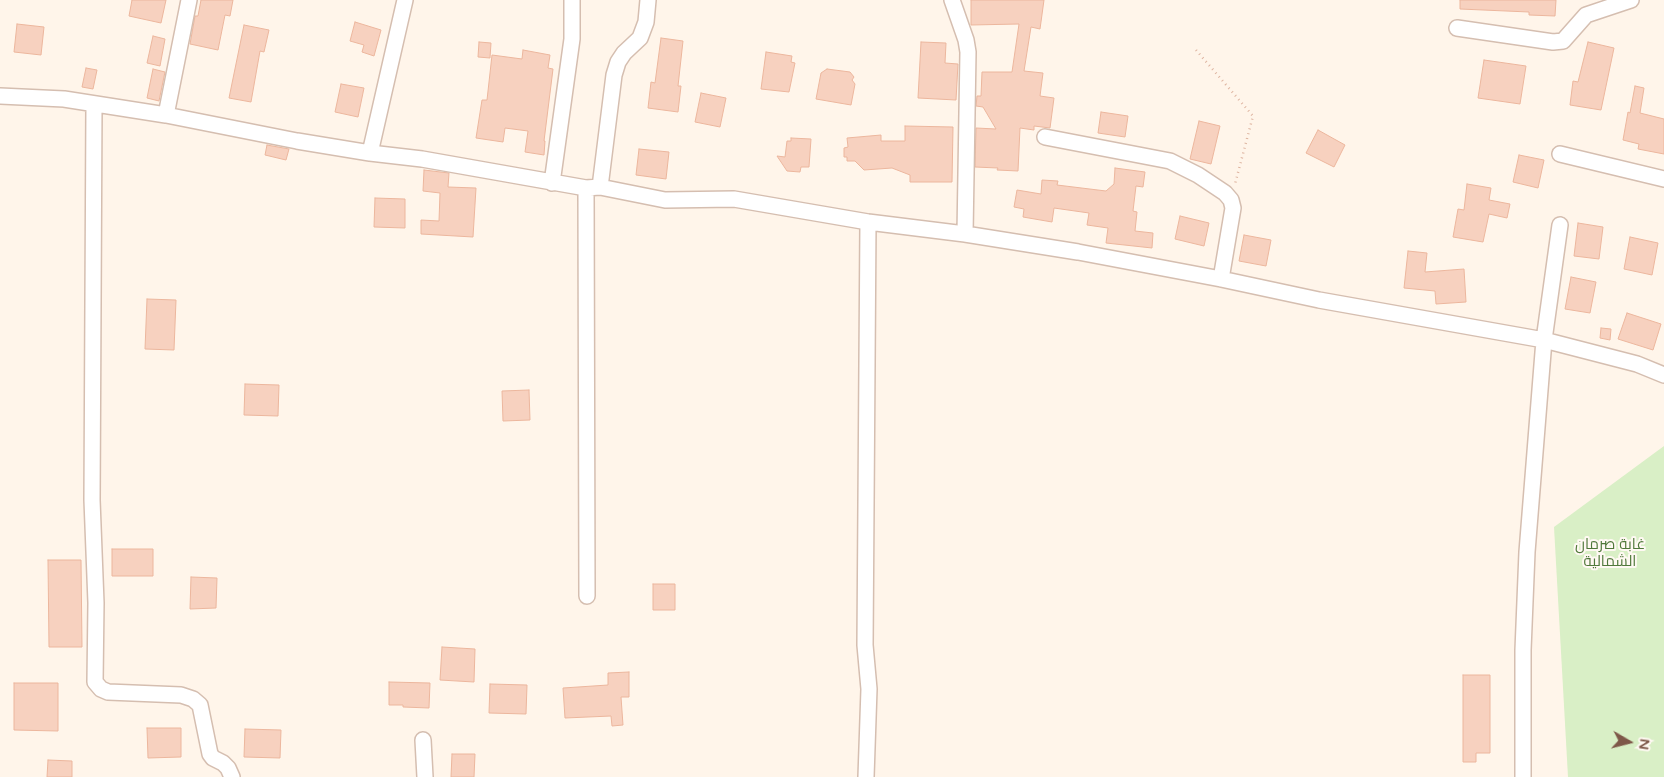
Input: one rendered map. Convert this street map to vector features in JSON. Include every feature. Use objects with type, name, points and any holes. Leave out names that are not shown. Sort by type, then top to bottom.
[{"type":"street","points":[[166,115],[189,0]]},
{"type":"street","points":[[370,153],[405,0]]},
{"type":"street","points":[[552,183],[572,39],[572,0]]},
{"type":"street","points":[[587,596],[593,188],[614,75],[621,58],[640,38],[646,22],[648,0]]},
{"type":"street","points":[[952,0],[966,40],[968,52],[965,234]]},
{"type":"street","points":[[1457,28],[1553,42],[1563,41],[1586,15],[1631,0]]},
{"type":"street","points":[[0,96],[64,99],[166,115],[297,141],[422,159],[552,183],[665,200],[734,199],[868,222],[965,234],[1078,252],[1221,279],[1318,300],[1544,340],[1637,364],[1664,375]]},
{"type":"street","points":[[94,104],[92,500],[96,603],[95,682],[101,689],[108,692],[181,695],[193,699],[200,705],[210,754],[228,768],[232,777]]},
{"type":"street","points":[[1045,137],[1170,161],[1198,175],[1225,193],[1231,200],[1233,208],[1221,279]]},
{"type":"street","points":[[1560,154],[1664,179]]},
{"type":"street","points":[[866,777],[869,689],[865,645],[868,222]]},
{"type":"street","points":[[1523,777],[1523,650],[1527,552],[1544,340],[1560,225]]},
{"type":"street","points":[[423,740],[425,777]]},
{"type":"path","points":[[1196,50],[1253,116],[1231,200]]},
{"type":"green space","name":"غابة صرمان الشمالية","points":[[1664,446],[1664,777],[1568,777],[1554,527]]},
{"type":"building","points":[[132,0],[166,0],[161,23],[129,16]]},
{"type":"building","points":[[201,0],[233,0],[230,16],[225,15],[218,50],[190,44],[195,16],[198,16]]},
{"type":"building","points":[[971,0],[1044,0],[1040,29],[1031,27],[1024,71],[1043,73],[1040,96],[1054,98],[1050,128],[1034,126],[1034,130],[1020,128],[1018,171],[975,167],[976,128],[996,129],[983,107],[976,106],[977,96],[981,96],[982,72],[1012,72],[1019,24],[971,25]]},
{"type":"building","points":[[1460,0],[1556,0],[1555,16],[1529,15],[1529,12],[1460,9]]},
{"type":"building","points":[[355,22],[381,30],[374,56],[362,52],[364,45],[350,41]]},
{"type":"building","points":[[17,24],[44,27],[41,55],[14,52]]},
{"type":"building","points":[[244,25],[269,30],[264,52],[260,51],[251,102],[229,98]]},
{"type":"building","points":[[153,36],[165,39],[160,66],[147,63]]},
{"type":"building","points":[[661,38],[683,41],[678,86],[681,86],[678,112],[648,108],[651,82],[655,83]]},
{"type":"building","points":[[479,42],[491,43],[490,58],[478,57]]},
{"type":"building","points":[[921,42],[946,43],[945,63],[958,64],[956,100],[918,98]]},
{"type":"building","points":[[1588,42],[1614,48],[1601,110],[1570,105],[1573,81],[1578,82]]},
{"type":"building","points":[[523,50],[550,55],[548,68],[553,69],[544,155],[525,152],[528,131],[505,128],[503,142],[476,138],[482,100],[487,100],[492,55],[522,59]]},
{"type":"building","points":[[766,52],[792,56],[791,62],[795,63],[789,92],[761,89]]},
{"type":"building","points":[[1484,60],[1526,66],[1520,104],[1478,98]]},
{"type":"building","points":[[86,68],[97,70],[93,89],[82,87]]},
{"type":"building","points":[[153,69],[165,72],[159,101],[147,98]]},
{"type":"building","points":[[827,69],[850,72],[854,77],[852,80],[855,84],[851,105],[816,99],[821,73]]},
{"type":"building","points":[[341,84],[364,88],[358,117],[335,112]]},
{"type":"building","points":[[1635,86],[1644,88],[1640,113],[1664,119],[1664,154],[1638,149],[1639,144],[1623,140]]},
{"type":"building","points":[[701,93],[726,98],[720,127],[695,122]]},
{"type":"building","points":[[1101,112],[1128,116],[1125,137],[1098,133]]},
{"type":"building","points":[[1199,121],[1220,126],[1211,164],[1190,159]]},
{"type":"building","points":[[905,126],[953,127],[952,182],[910,182],[910,175],[892,168],[864,170],[855,161],[847,161],[847,157],[844,157],[844,148],[848,147],[847,138],[881,135],[881,141],[905,141]]},
{"type":"building","points":[[1318,130],[1345,145],[1334,167],[1306,153]]},
{"type":"building","points":[[791,138],[811,139],[809,167],[801,167],[800,172],[787,171],[777,156],[785,157],[787,141],[791,141]]},
{"type":"building","points":[[267,145],[289,149],[286,160],[265,155]]},
{"type":"building","points":[[639,149],[669,152],[666,179],[636,175]]},
{"type":"building","points":[[1519,155],[1544,160],[1538,188],[1513,182]]},
{"type":"building","points":[[1115,168],[1145,172],[1143,187],[1136,186],[1133,211],[1137,212],[1135,231],[1153,233],[1152,248],[1106,243],[1108,228],[1087,225],[1089,213],[1054,208],[1052,222],[1023,217],[1024,209],[1014,207],[1017,190],[1041,194],[1042,180],[1058,181],[1057,185],[1106,191],[1114,184]]},
{"type":"building","points":[[424,170],[449,173],[448,187],[476,188],[473,237],[421,234],[421,220],[439,221],[440,193],[423,191]]},
{"type":"building","points":[[1467,184],[1491,188],[1489,200],[1510,204],[1507,218],[1489,214],[1483,242],[1453,237],[1458,209],[1464,210]]},
{"type":"building","points":[[375,198],[405,199],[405,228],[374,227]]},
{"type":"building","points":[[1180,216],[1209,223],[1204,246],[1175,239]]},
{"type":"building","points":[[1578,223],[1603,227],[1599,259],[1574,256]]},
{"type":"building","points":[[1244,235],[1271,240],[1266,266],[1239,261]]},
{"type":"building","points":[[1630,237],[1658,243],[1652,275],[1624,269]]},
{"type":"building","points":[[1408,251],[1427,253],[1425,272],[1464,269],[1466,302],[1436,304],[1435,291],[1404,288]]},
{"type":"building","points":[[1571,277],[1596,282],[1590,313],[1565,309]]},
{"type":"building","points":[[147,299],[176,300],[174,350],[145,349]]},
{"type":"building","points":[[1627,313],[1661,324],[1653,350],[1618,339]]},
{"type":"building","points":[[1601,328],[1611,329],[1610,340],[1600,338]]},
{"type":"building","points":[[245,384],[279,385],[278,416],[244,415]]},
{"type":"building","points":[[529,390],[530,420],[503,421],[502,391]]},
{"type":"building","points":[[112,549],[153,549],[153,576],[112,576]]},
{"type":"building","points":[[48,560],[81,560],[82,647],[49,647]]},
{"type":"building","points":[[191,577],[217,578],[216,608],[190,609]]},
{"type":"building","points":[[653,584],[675,584],[675,610],[653,610]]},
{"type":"building","points":[[442,647],[475,649],[474,682],[440,680]]},
{"type":"building","points":[[629,672],[629,697],[621,697],[623,725],[612,726],[611,716],[565,718],[563,688],[608,685],[608,673]]},
{"type":"building","points":[[1463,675],[1490,675],[1490,753],[1476,753],[1476,762],[1463,762]]},
{"type":"building","points":[[389,682],[430,683],[429,708],[389,705]]},
{"type":"building","points":[[14,683],[58,683],[58,731],[14,730]]},
{"type":"building","points":[[490,684],[527,685],[526,714],[489,713]]},
{"type":"building","points":[[147,728],[181,728],[181,757],[148,758]]},
{"type":"building","points":[[245,729],[281,730],[280,758],[244,757]]},
{"type":"building","points":[[452,754],[475,754],[474,777],[451,777]]},
{"type":"building","points":[[48,760],[72,761],[72,777],[47,777]]}]
